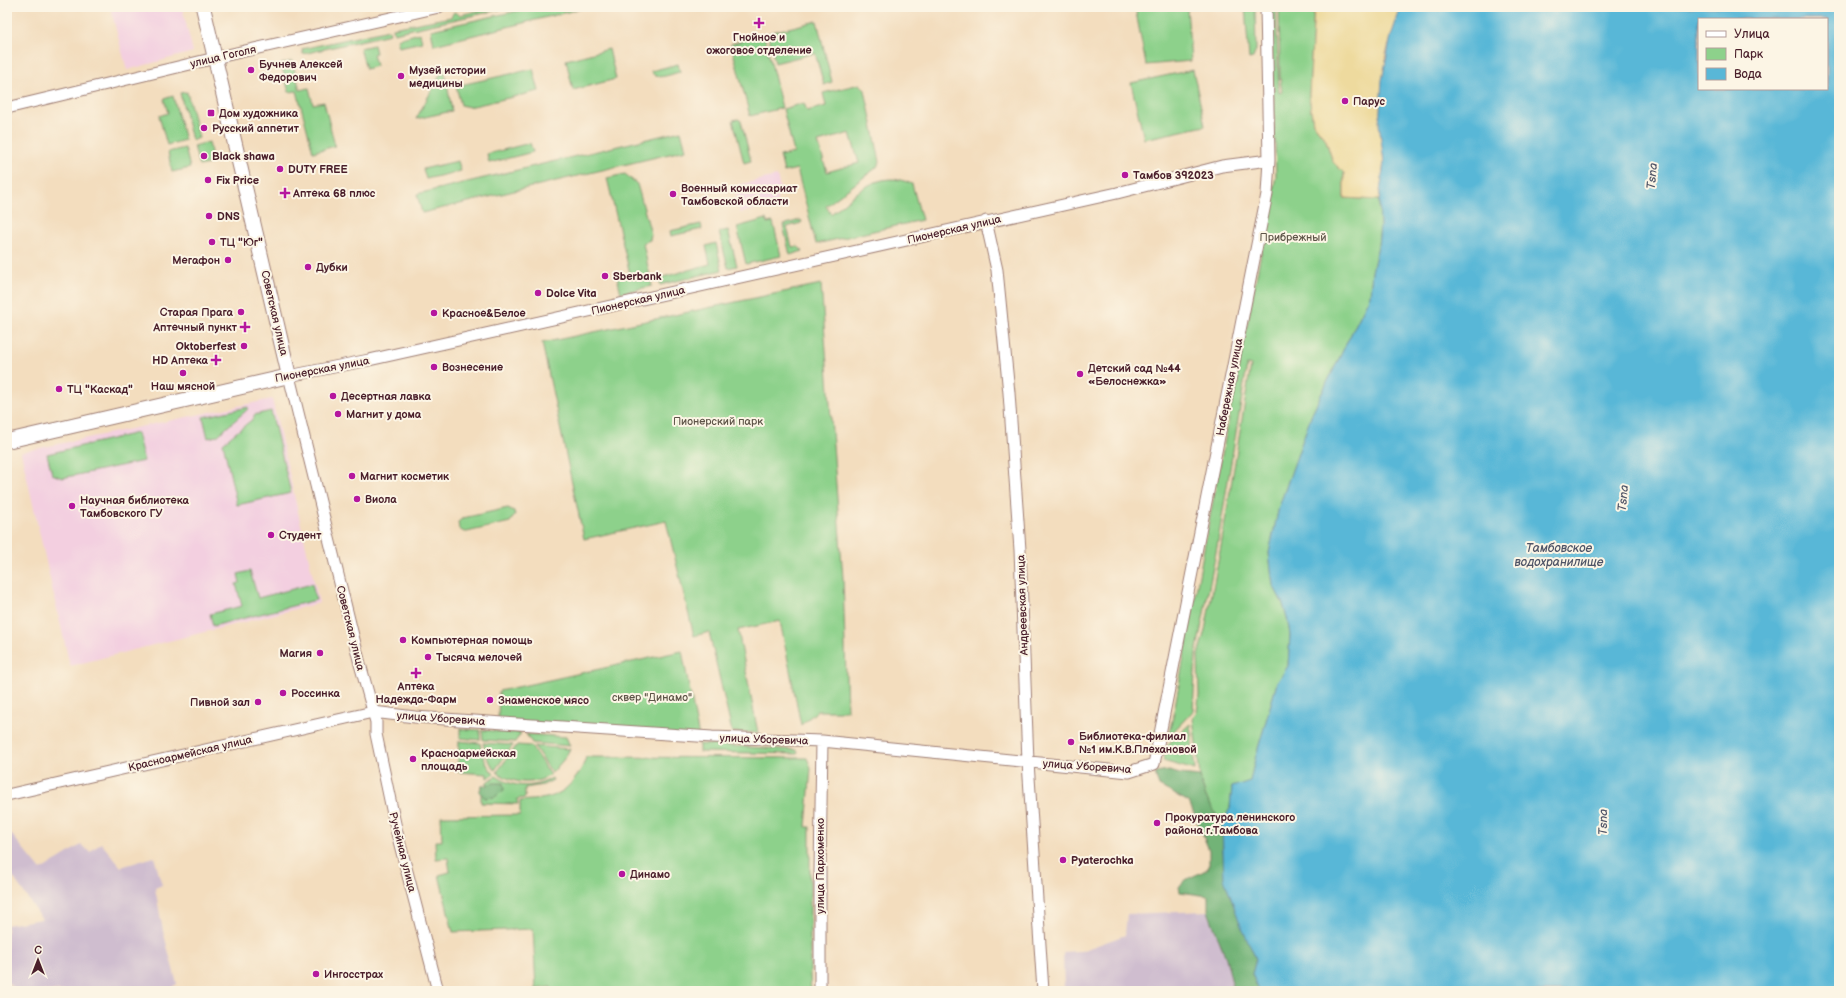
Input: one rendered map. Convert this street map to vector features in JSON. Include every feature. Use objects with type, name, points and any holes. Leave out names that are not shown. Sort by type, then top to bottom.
[{"type":"main road","name":"Советская улица","points":[[203,7],[289,376]]},
{"type":"main road","name":"Пионерская улица","points":[[7,441],[289,376]]},
{"type":"street","name":"улица Гоголя","points":[[7,108],[215,58],[439,7]]},
{"type":"street","name":"Набережная улица","points":[[1154,764],[1267,194],[1269,160],[1266,7]]},
{"type":"street","name":"Пионерская улица","points":[[289,376],[312,373],[1140,187],[1222,166],[1269,160]]},
{"type":"street","name":"Андреевская улица","points":[[986,221],[998,270],[1004,329],[1020,550],[1028,762],[1043,991]]},
{"type":"street","name":"Советская улица","points":[[289,376],[373,712]]},
{"type":"street","name":"улица Уборевича","points":[[373,712],[415,717],[712,737],[822,741],[1129,772],[1154,764]]},
{"type":"street","name":"Красноармейская улица","points":[[7,794],[373,712]]},
{"type":"street","name":"Ручейная улица","points":[[373,712],[397,833],[438,991]]},
{"type":"street","name":"улица Пархоменко","points":[[820,991],[822,741]]},
{"type":"street","points":[[1033,991],[1043,991]]},
{"type":"shaded area","points":[[110,7],[182,7],[193,52],[127,70]]},
{"type":"shaded area","points":[[777,176],[781,192],[776,194],[778,204],[740,213],[735,190],[738,189],[737,185]]},
{"type":"shaded area","points":[[272,399],[319,603],[70,666],[21,452]]},
{"type":"shaded area","points":[[7,829],[41,870],[81,845],[90,852],[101,843],[121,867],[154,857],[162,885],[155,888],[163,931],[177,984],[170,988],[171,991],[18,991],[7,982],[7,925],[42,919],[7,868]]},
{"type":"shaded area","points":[[1208,911],[1226,958],[1234,991],[1064,991],[1063,952],[1081,951],[1125,935],[1127,914]]},
{"type":"green space","points":[[494,7],[512,7],[394,33],[393,28],[451,17],[454,12],[460,15]]},
{"type":"green space","points":[[535,7],[588,7],[434,45],[431,30]]},
{"type":"green space","points":[[1135,7],[1187,7],[1191,61],[1146,65]]},
{"type":"green space","points":[[1245,7],[1255,7],[1256,50],[1253,58],[1249,59]]},
{"type":"green space","name":"Прибрежный","points":[[1271,7],[1276,7],[1279,93],[1282,92],[1280,78],[1279,7],[1314,7],[1309,95],[1313,123],[1326,140],[1333,162],[1344,173],[1344,198],[1379,200],[1380,226],[1378,246],[1372,272],[1370,296],[1313,411],[1279,507],[1269,553],[1273,585],[1283,604],[1288,622],[1290,635],[1288,666],[1277,683],[1255,759],[1250,782],[1232,787],[1230,808],[1222,825],[1205,795],[1200,776],[1193,718],[1197,712],[1199,696],[1198,655],[1205,630],[1221,546],[1251,365],[1247,364],[1217,547],[1196,654],[1193,711],[1168,737],[1276,176]]},
{"type":"green space","points":[[817,21],[832,82],[824,85],[815,53],[775,63],[768,33]]},
{"type":"green space","points":[[389,30],[390,34],[303,54],[302,49]]},
{"type":"green space","points":[[420,33],[422,42],[399,47],[397,39]]},
{"type":"green space","points":[[764,34],[782,108],[750,116],[731,44]]},
{"type":"green space","points":[[374,45],[376,53],[373,54],[376,66],[366,69],[360,48]]},
{"type":"green space","points":[[609,49],[616,79],[573,90],[566,60]]},
{"type":"green space","points":[[292,61],[300,90],[309,88],[313,104],[324,102],[335,146],[313,152],[297,91],[289,92],[281,64]]},
{"type":"green space","points":[[678,64],[680,72],[660,77],[653,74],[651,71]]},
{"type":"green space","points":[[444,68],[452,111],[416,119]]},
{"type":"green space","points":[[533,69],[539,91],[469,107],[461,105],[456,86]]},
{"type":"green space","points":[[1193,70],[1205,126],[1144,139],[1131,83]]},
{"type":"green space","points":[[860,84],[865,90],[880,162],[876,168],[826,206],[831,214],[868,186],[878,181],[889,179],[900,180],[912,184],[922,220],[816,244],[797,169],[784,172],[780,156],[794,153],[783,109],[804,103],[807,111],[826,106],[823,93]],"holes":[[[850,133],[859,163],[827,172],[818,142]]]},
{"type":"green space","points":[[187,92],[199,138],[192,140],[180,93]]},
{"type":"green space","points":[[173,96],[185,140],[167,145],[159,116],[168,113],[164,99]]},
{"type":"green space","points":[[738,119],[741,121],[751,161],[744,163],[733,120]]},
{"type":"green space","points":[[681,131],[686,150],[422,213],[417,194]]},
{"type":"green space","points":[[209,142],[213,163],[199,166],[194,146]]},
{"type":"green space","points":[[530,143],[533,152],[489,163],[487,154]]},
{"type":"green space","points":[[185,148],[190,168],[172,172],[168,152]]},
{"type":"green space","points":[[458,161],[461,171],[426,179],[423,169]]},
{"type":"green space","points":[[625,174],[637,184],[651,234],[650,240],[643,243],[652,286],[621,293],[617,277],[630,274],[607,178]]},
{"type":"green space","points":[[766,219],[767,223],[773,222],[781,256],[746,264],[737,227]]},
{"type":"green space","points":[[800,220],[802,221],[801,223],[787,227],[792,247],[797,246],[803,251],[790,255],[783,225]]},
{"type":"green space","points":[[701,224],[702,229],[671,236],[670,231]]},
{"type":"green space","points":[[728,230],[737,266],[728,268],[719,232]]},
{"type":"green space","points":[[716,243],[722,270],[660,285],[660,280],[663,277],[710,264],[706,246]]},
{"type":"green space","name":"Пионерский парк","points":[[821,284],[843,578],[847,711],[817,711],[801,725],[780,621],[738,630],[758,733],[732,732],[709,632],[694,636],[666,521],[584,539],[542,343]]},
{"type":"green space","points":[[248,407],[248,409],[217,436],[208,438],[203,417]]},
{"type":"green space","points":[[271,411],[291,493],[237,505],[223,443],[254,418],[254,415]]},
{"type":"green space","points":[[137,433],[144,461],[62,478],[52,474],[47,454]]},
{"type":"green space","points":[[508,508],[514,511],[515,515],[510,522],[467,532],[459,529],[458,522],[463,518]]},
{"type":"green space","points":[[250,571],[258,598],[312,584],[316,600],[213,626],[210,614],[242,606],[236,584],[240,583],[238,574]]},
{"type":"green space","name":"сквер \"Динамо\"","points":[[682,651],[699,737],[498,721],[499,691]]},
{"type":"green space","points":[[1190,724],[1195,770],[1163,761],[1167,745]]},
{"type":"green space","points":[[460,729],[480,730],[480,740],[460,738]]},
{"type":"green space","points":[[482,730],[521,733],[515,742],[483,740]]},
{"type":"green space","points":[[526,734],[566,737],[570,746],[532,743]]},
{"type":"green space","points":[[459,741],[480,743],[484,759],[494,774],[487,778],[487,774],[458,772]]},
{"type":"green space","points":[[483,743],[513,745],[495,770],[487,758]]},
{"type":"green space","points":[[699,744],[797,750],[798,752],[797,754],[699,752]]},
{"type":"green space","points":[[517,745],[531,746],[550,775],[537,781],[523,782],[510,779],[497,772]]},
{"type":"green space","points":[[534,746],[570,749],[552,773]]},
{"type":"green space","name":"Динамо","points":[[586,757],[807,758],[811,768],[806,827],[810,827],[811,991],[551,991],[551,987],[536,989],[533,929],[453,932],[439,875],[450,872],[448,858],[436,859],[435,841],[442,841],[441,816],[520,815],[520,801],[546,798],[553,796],[566,788],[576,777],[584,764]]},
{"type":"green space","points":[[1169,771],[1180,774],[1200,776],[1205,795],[1222,825],[1223,851],[1229,893],[1256,959],[1252,974],[1259,991],[1234,991],[1226,958],[1208,911],[1208,896],[1180,892],[1179,887],[1182,883],[1209,867],[1209,850],[1189,802],[1159,786],[1155,773]]},
{"type":"green space","points":[[496,776],[510,783],[524,786],[545,782],[552,778],[553,780],[543,785],[525,788],[525,798],[517,799],[518,804],[481,803],[481,793],[486,793],[487,782]]},
{"type":"green space","points":[[494,783],[503,783],[504,790],[495,797],[485,798],[479,792],[482,786]]},
{"type":"sand","name":"Парус","points":[[1314,7],[1401,7],[1386,54],[1382,144],[1384,162],[1379,200],[1344,198],[1344,173],[1333,162],[1326,140],[1313,123],[1309,95]]},
{"type":"water","name":"Тамбовское водохранилище","points":[[1401,7],[1839,7],[1839,991],[1259,991],[1252,974],[1256,959],[1241,926],[1224,879],[1222,825],[1230,808],[1232,787],[1250,781],[1277,683],[1288,666],[1290,635],[1288,622],[1283,604],[1273,585],[1269,553],[1279,507],[1313,411],[1370,296],[1372,272],[1378,246],[1380,226],[1379,200],[1384,162],[1379,124],[1382,80],[1391,36]]},
{"type":"place","name":"Гнойное и ожоговое отделение","points":[[759,23]]},
{"type":"place","name":"Бучнев Алексей Федорович","points":[[251,70]]},
{"type":"place","name":"Музей истории медицины","points":[[401,76]]},
{"type":"place","name":"Парус","points":[[1345,101]]},
{"type":"place","name":"Дом художника","points":[[211,113]]},
{"type":"place","name":"Русский аппетит","points":[[204,128]]},
{"type":"place","name":"Black shawa","points":[[204,156]]},
{"type":"place","name":"DUTY FREE","points":[[280,169]]},
{"type":"place","name":"Тамбов 392023","points":[[1125,175]]},
{"type":"place","name":"Fix Price","points":[[208,180]]},
{"type":"place","name":"Аптека 68 плюс","points":[[285,193]]},
{"type":"place","name":"Военный комиссариат Тамбовской области","points":[[673,194]]},
{"type":"place","name":"DNS","points":[[209,216]]},
{"type":"place","name":"ТЦ \"Юг\"","points":[[212,242]]},
{"type":"place","name":"Мегафон","points":[[228,260]]},
{"type":"place","name":"Дубки","points":[[308,267]]},
{"type":"place","name":"Sberbank","points":[[605,276]]},
{"type":"place","name":"Dolce Vita","points":[[538,293]]},
{"type":"place","name":"Старая Прага","points":[[241,312]]},
{"type":"place","name":"Красное&Белое","points":[[434,313]]},
{"type":"place","name":"Аптечный пункт","points":[[245,327]]},
{"type":"place","name":"Oktoberfest","points":[[244,346]]},
{"type":"place","name":"HD Аптека","points":[[216,360]]},
{"type":"place","name":"Вознесение","points":[[434,367]]},
{"type":"place","name":"Наш мясной","points":[[183,373]]},
{"type":"place","name":"Детский сад №44 «Белоснежка»","points":[[1080,374]]},
{"type":"place","name":"ТЦ \"Каскад\"","points":[[59,389]]},
{"type":"place","name":"Десертная лавка","points":[[333,396]]},
{"type":"place","name":"Магнит у дома","points":[[338,414]]},
{"type":"place","name":"Магнит косметик","points":[[352,476]]},
{"type":"place","name":"Виола","points":[[357,499]]},
{"type":"place","name":"Научная библиотека Тамбовского ГУ","points":[[72,506]]},
{"type":"place","name":"Студент","points":[[271,535]]},
{"type":"place","name":"Компьютерная помощь","points":[[403,640]]},
{"type":"place","name":"Магия","points":[[320,653]]},
{"type":"place","name":"Тысяча мелочей","points":[[428,657]]},
{"type":"place","name":"Аптека Надежда-Фарм","points":[[416,673]]},
{"type":"place","name":"Россинка","points":[[283,693]]},
{"type":"place","name":"Знаменское мясо","points":[[490,700]]},
{"type":"place","name":"Пивной зал","points":[[258,702]]},
{"type":"place","name":"Библиотека-филиал №1 им.К.В.Плехановой","points":[[1071,742]]},
{"type":"place","name":"Красноармейская площадь","points":[[413,759]]},
{"type":"place","name":"Прокуратура ленинского района г.Тамбова","points":[[1157,823]]},
{"type":"place","name":"Pyaterochka","points":[[1063,860]]},
{"type":"place","name":"Динамо","points":[[622,874]]},
{"type":"place","name":"Ингосстрах","points":[[316,974]]},
{"type":"water label","name":"Tsna","points":[[1652,176]]},
{"type":"water label","name":"Tsna","points":[[1623,498]]},
{"type":"water label","name":"Tsna","points":[[1603,822]]}]
